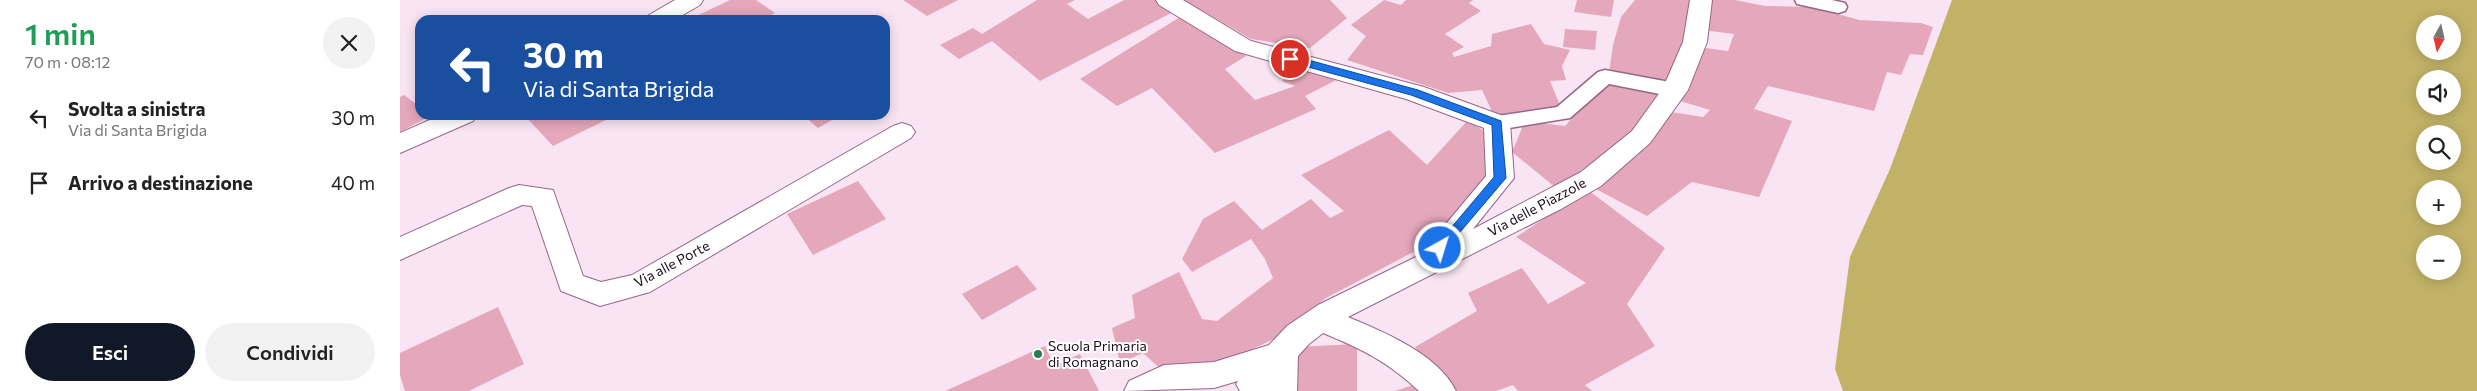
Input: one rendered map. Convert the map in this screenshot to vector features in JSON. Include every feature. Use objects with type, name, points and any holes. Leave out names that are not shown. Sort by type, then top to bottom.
[{"type":"street","points":[[666,15],[692,0]]},
{"type":"street","points":[[1167,0],[1243,46],[1415,93],[1497,123],[1500,178],[1428,262]]},
{"type":"street","name":"Via delle Piazzole","points":[[1282,354],[1298,335],[1320,319],[1428,262],[1551,202],[1591,179],[1641,137],[1675,90],[1695,42],[1701,0]]},
{"type":"street","points":[[400,144],[453,120]]},
{"type":"street","name":"Via alle Porte","points":[[400,249],[519,195],[543,197],[571,283],[600,294],[640,284],[902,132]]},
{"type":"street","points":[[1320,319],[1379,343],[1412,365],[1440,391]]},
{"type":"street","points":[[1266,387],[1282,354]]},
{"type":"street","points":[[1140,391],[1164,378],[1214,375],[1282,354]]},
{"type":"lane","points":[[1804,0],[1838,7]]},
{"type":"lane","points":[[1497,123],[1563,113],[1605,76],[1675,90]]},
{"type":"shaded area","points":[[1952,0],[2477,0],[2477,391],[1843,391],[1835,369],[1850,257],[1890,169]]},
{"type":"building","points":[[730,0],[756,0],[775,13],[771,15],[698,15]]},
{"type":"building","points":[[903,0],[958,0],[927,16]]},
{"type":"building","points":[[1037,0],[1075,0],[1067,4],[1088,19],[1124,0],[1156,0],[1173,12],[1040,81],[992,41],[959,59],[940,45],[973,28],[982,34]]},
{"type":"building","points":[[1184,0],[1330,0],[1347,18],[1310,48],[1251,39]]},
{"type":"building","points":[[1384,0],[1401,5],[1406,0],[1473,0],[1469,3],[1481,11],[1445,34],[1464,47],[1452,53],[1454,57],[1491,46],[1492,34],[1531,24],[1544,44],[1570,50],[1562,66],[1566,80],[1550,81],[1561,108],[1495,118],[1482,90],[1448,93],[1347,60],[1366,36],[1351,25]]},
{"type":"building","points":[[1577,0],[1614,0],[1611,17],[1574,12]]},
{"type":"building","points":[[1635,0],[1698,0],[1672,81],[1609,73],[1613,45],[1621,17]]},
{"type":"building","points":[[1710,0],[1735,0],[1765,6],[1813,7],[1859,20],[1921,23],[1933,27],[1923,55],[1910,54],[1901,75],[1887,72],[1874,111],[1768,86],[1754,109],[1792,121],[1759,197],[1692,182],[1647,216],[1592,187],[1638,155],[1665,111],[1703,117],[1710,110],[1677,100],[1698,47],[1728,51],[1734,34],[1702,30]]},
{"type":"building","points":[[1180,17],[1246,56],[1225,69],[1255,100],[1295,86],[1282,81],[1298,64],[1342,77],[1305,96],[1316,109],[1215,153],[1152,88],[1117,106],[1080,79]]},
{"type":"building","points":[[1565,29],[1597,31],[1595,50],[1563,47]]},
{"type":"building","points":[[1604,82],[1664,94],[1634,137],[1555,187],[1512,152],[1525,121],[1565,126]]},
{"type":"building","points":[[404,95],[415,103],[415,120],[423,120],[400,132],[400,97]]},
{"type":"building","points":[[529,120],[606,120],[553,146]]},
{"type":"building","points":[[809,120],[832,120],[818,128]]},
{"type":"building","points":[[1467,121],[1495,137],[1496,175],[1438,239],[1326,298],[1274,339],[1216,366],[1165,373],[1143,353],[1120,363],[1112,328],[1135,318],[1132,295],[1179,272],[1202,319],[1217,321],[1273,278],[1265,259],[1251,239],[1192,272],[1182,259],[1203,219],[1234,201],[1262,230],[1311,199],[1330,218],[1344,211],[1301,175],[1389,130],[1427,165]]},
{"type":"building","points":[[858,181],[886,219],[813,255],[787,214]]},
{"type":"building","points":[[1588,190],[1665,248],[1627,304],[1655,346],[1585,385],[1592,391],[1518,391],[1513,385],[1496,391],[1450,391],[1415,347],[1477,311],[1468,293],[1522,268],[1548,304],[1586,283],[1516,237]]},
{"type":"building","points":[[1017,265],[1037,289],[982,320],[962,294]]},
{"type":"building","points":[[498,307],[524,364],[469,391],[405,391],[400,375],[400,353]]},
{"type":"building","points":[[1357,344],[1357,391],[1293,391],[1296,347]]},
{"type":"building","points":[[1045,346],[1054,366],[1080,354],[1099,391],[945,391]]},
{"type":"building","points":[[1425,381],[1430,391],[1395,391]]},
{"type":"place","name":"Scuola Primaria di Romagnano","points":[[1038,354]]},
{"type":"route","points":[[1290,59],[1415,93],[1497,123],[1500,178],[1440,248]]}]
